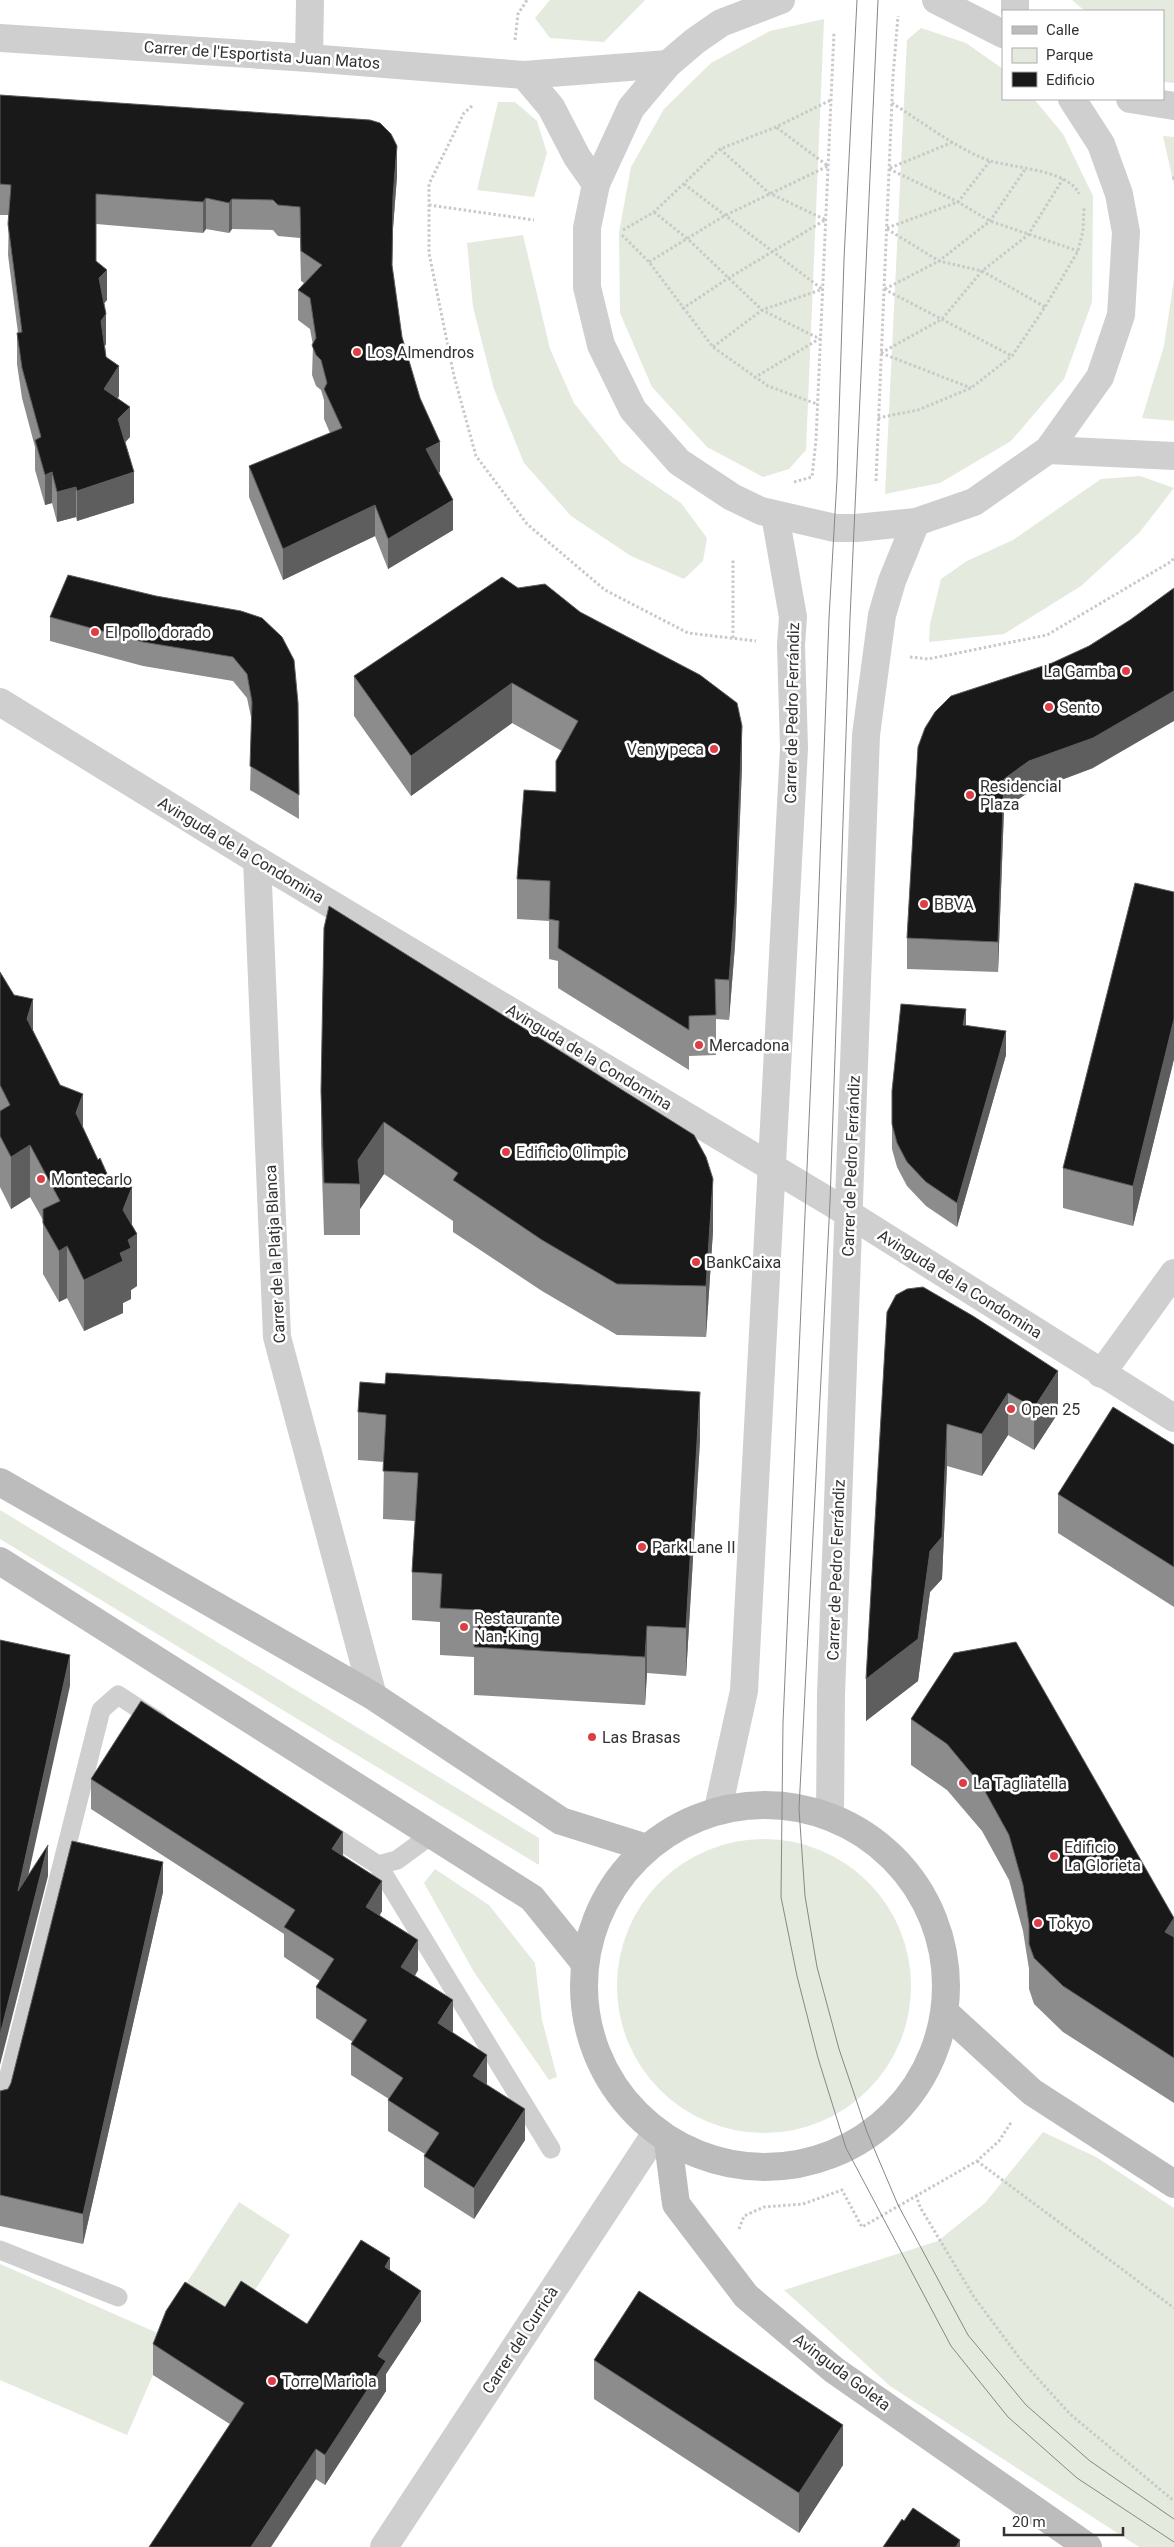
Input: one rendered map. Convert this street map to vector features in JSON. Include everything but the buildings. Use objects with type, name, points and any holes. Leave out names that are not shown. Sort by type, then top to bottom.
[{"type":"main road","points":[[0,1482],[373,1696],[561,1821],[644,1847]]},
{"type":"main road","points":[[0,1561],[532,1898],[583,1961]]},
{"type":"main road","points":[[781,1804],[830,1816],[873,1841],[916,1886],[940,1942],[951,1976],[948,2016],[934,2068],[901,2106],[846,2148],[808,2162],[734,2165],[662,2137],[616,2092],[589,2038],[583,1961],[602,1900],[644,1847],[684,1822],[718,1809],[781,1804]]},
{"type":"main road","points":[[948,2016],[1032,2092],[1174,2184]]},
{"type":"main road","name":"Avinguda Goleta","points":[[662,2137],[676,2204],[746,2296],[834,2370],[1088,2547]]},
{"type":"street","points":[[310,0],[310,58]]},
{"type":"street","points":[[781,0],[722,12],[695,41],[668,64],[631,108],[596,184],[587,228],[587,287],[600,345],[633,410],[679,462],[732,497],[775,515],[835,528],[856,528],[916,522],[974,502],[1048,450],[1100,377],[1121,315],[1126,232],[1119,194],[1101,144],[1073,100]]},
{"type":"street","points":[[936,0],[1002,33]]},
{"type":"street","name":"Carrer de l'Esportista Juan Matos","points":[[0,38],[310,58],[516,74],[668,64]]},
{"type":"street","points":[[516,74],[551,107],[577,158],[596,184]]},
{"type":"street","points":[[1136,100],[1174,106]]},
{"type":"street","points":[[1048,450],[1174,456]]},
{"type":"street","name":"Carrer de Pedro Ferrándiz","points":[[718,1809],[744,1692],[770,1165],[794,748],[791,645],[793,618],[775,515]]},
{"type":"street","name":"Carrer de Pedro Ferrándiz","points":[[830,1816],[831,1695],[866,734],[882,615],[892,581],[916,522]]},
{"type":"street","name":"Avinguda de la Condomina","points":[[0,702],[257,860],[770,1165],[1174,1418]]},
{"type":"street","name":"Carrer de la Platja Blanca","points":[[257,860],[277,1337],[373,1696]]},
{"type":"street","points":[[1101,1374],[1174,1273]]},
{"type":"street","name":"Carrer del Curricà","points":[[384,2547],[662,2137]]},
{"type":"lane","points":[[0,2111],[101,1710],[118,1695],[174,1732]]},
{"type":"lane","points":[[305,1817],[378,1865],[551,2149]]},
{"type":"lane","points":[[378,1865],[397,1860],[431,1835]]},
{"type":"lane","points":[[0,2250],[118,2297]]},
{"type":"path","points":[[527,0],[518,14],[513,54],[516,74],[464,113],[429,184],[429,253],[454,376],[476,456],[527,524],[606,590],[688,633],[761,642]]},
{"type":"path","points":[[876,481],[886,228],[898,16]]},
{"type":"path","points":[[787,484],[812,477],[823,289],[834,32]]},
{"type":"path","points":[[817,404],[768,386],[754,378],[713,347],[682,309],[649,262],[619,232],[654,212],[720,149],[776,127],[831,100]]},
{"type":"path","points":[[892,103],[954,142],[990,161],[1026,168],[1062,179],[1077,189],[1080,197]]},
{"type":"path","points":[[776,127],[828,166]]},
{"type":"path","points":[[889,169],[954,142]]},
{"type":"path","points":[[720,149],[770,193],[826,220]]},
{"type":"path","points":[[886,228],[958,202],[990,161]]},
{"type":"path","points":[[649,262],[689,240],[724,216],[828,166]]},
{"type":"path","points":[[884,289],[939,261],[990,221],[1026,168]]},
{"type":"path","points":[[889,169],[958,202],[990,221],[1078,251]]},
{"type":"path","points":[[881,353],[942,319],[982,271],[1028,235],[1062,179]]},
{"type":"path","points":[[684,184],[823,289]]},
{"type":"path","points":[[878,418],[918,410],[971,388],[1012,356],[1045,307],[1078,251],[1083,231],[1084,204]]},
{"type":"path","points":[[429,205],[534,220]]},
{"type":"path","points":[[654,212],[689,240],[727,279],[762,310],[820,339]]},
{"type":"path","points":[[682,309],[772,251],[826,220]]},
{"type":"path","points":[[886,228],[939,261],[982,271],[1045,307]]},
{"type":"path","points":[[713,347],[762,310],[823,289]]},
{"type":"path","points":[[884,289],[1012,356]]},
{"type":"path","points":[[754,378],[820,339]]},
{"type":"path","points":[[881,353],[971,388]]},
{"type":"path","points":[[901,656],[928,659],[1046,635],[1172,561],[1174,556]]},
{"type":"path","points":[[732,638],[733,558]]},
{"type":"path","points":[[738,2232],[744,2216],[764,2207],[803,2204],[842,2190],[862,2227],[977,2162],[999,2141],[1032,2092]]},
{"type":"path","points":[[977,2162],[1174,2308]]},
{"type":"path","points":[[916,2195],[920,2207],[974,2297],[1021,2360],[1070,2414],[1174,2501]]},
{"type":"green space","points":[[550,0],[645,0],[604,42],[550,38],[535,18]]},
{"type":"green space","points":[[1072,0],[1174,0],[1174,83],[1164,82],[1164,10],[1084,10]]},
{"type":"green space","points":[[824,19],[806,450],[789,469],[763,477],[707,447],[652,387],[620,313],[619,232],[631,167],[664,109],[711,63],[770,31]]},
{"type":"green space","points":[[921,28],[966,43],[1002,68],[1002,100],[1035,100],[1063,134],[1093,196],[1092,302],[1064,379],[1011,441],[940,483],[885,494],[907,40]]},
{"type":"green space","points":[[498,102],[515,102],[537,121],[547,153],[534,197],[477,190]]},
{"type":"green space","points":[[1163,136],[1174,137],[1174,185]]},
{"type":"green space","points":[[523,235],[550,349],[574,403],[621,462],[681,503],[707,538],[703,561],[684,579],[631,556],[571,516],[524,463],[494,389],[473,307],[467,243]]},
{"type":"green space","points":[[1174,279],[1174,421],[1142,418],[1164,346]]},
{"type":"green space","points":[[1140,476],[1174,488],[1139,533],[1081,586],[1004,634],[929,642],[930,624],[941,579],[967,561],[1013,540],[1101,479]]},
{"type":"green space","points":[[0,1510],[539,1838],[539,1865],[0,1539]]},
{"type":"green space","points":[[750,1839],[778,1839],[807,1845],[833,1856],[857,1872],[878,1893],[894,1917],[905,1943],[911,1972],[911,2000],[905,2029],[900,2042],[886,2068],[868,2090],[833,2116],[807,2127],[778,2133],[750,2133],[721,2127],[695,2116],[671,2100],[650,2079],[634,2055],[623,2029],[617,2000],[617,1972],[623,1943],[634,1917],[650,1893],[671,1872],[695,1856],[721,1845]]},
{"type":"green space","points":[[435,1869],[489,1905],[535,1963],[542,2020],[557,2077],[549,2080],[474,1972],[424,1883]]},
{"type":"green space","points":[[1043,2132],[1096,2157],[1174,2208],[1174,2547],[1139,2547],[890,2386],[784,2290],[938,2241],[985,2203]]},
{"type":"green space","points":[[239,2202],[290,2235],[225,2337],[173,2304]]},
{"type":"green space","points":[[0,2264],[169,2338],[127,2435],[0,2380]]},
{"type":"tram line","points":[[857,0],[844,259],[837,479],[829,618],[783,1723],[781,1897],[797,1976],[818,2058],[846,2148],[951,2346],[1008,2417],[1077,2478],[1174,2542]]},
{"type":"tram line","points":[[878,0],[850,618],[830,1202],[799,1809],[805,1896],[817,1967],[839,2049],[867,2132],[898,2205],[968,2335],[1026,2405],[1090,2461],[1174,2519]]},
{"type":"place","name":"Los Almendros","points":[[357,352]]},
{"type":"place","name":"El pollo dorado","points":[[95,632]]},
{"type":"place","name":"La Gamba","points":[[1126,671]]},
{"type":"place","name":"Sento","points":[[1049,707]]},
{"type":"place","name":"Ven y peca","points":[[714,749]]},
{"type":"place","name":"Residencial Plaza","points":[[970,795]]},
{"type":"place","name":"BBVA","points":[[924,904]]},
{"type":"place","name":"Mercadona","points":[[699,1045]]},
{"type":"place","name":"Edificio Olimpic","points":[[506,1152]]},
{"type":"place","name":"Montecarlo","points":[[41,1179]]},
{"type":"place","name":"BankCaixa","points":[[696,1262]]},
{"type":"place","name":"Open 25","points":[[1011,1409]]},
{"type":"place","name":"Park Lane II","points":[[642,1547]]},
{"type":"place","name":"Restaurante Nan-King","points":[[464,1627]]},
{"type":"place","name":"Las Brasas","points":[[592,1737]]},
{"type":"place","name":"La Tagliatella","points":[[963,1783]]},
{"type":"place","name":"Edificio La Glorieta","points":[[1054,1856]]},
{"type":"place","name":"Tokyo","points":[[1038,1923]]},
{"type":"place","name":"Torre Mariola","points":[[272,2381]]}]
